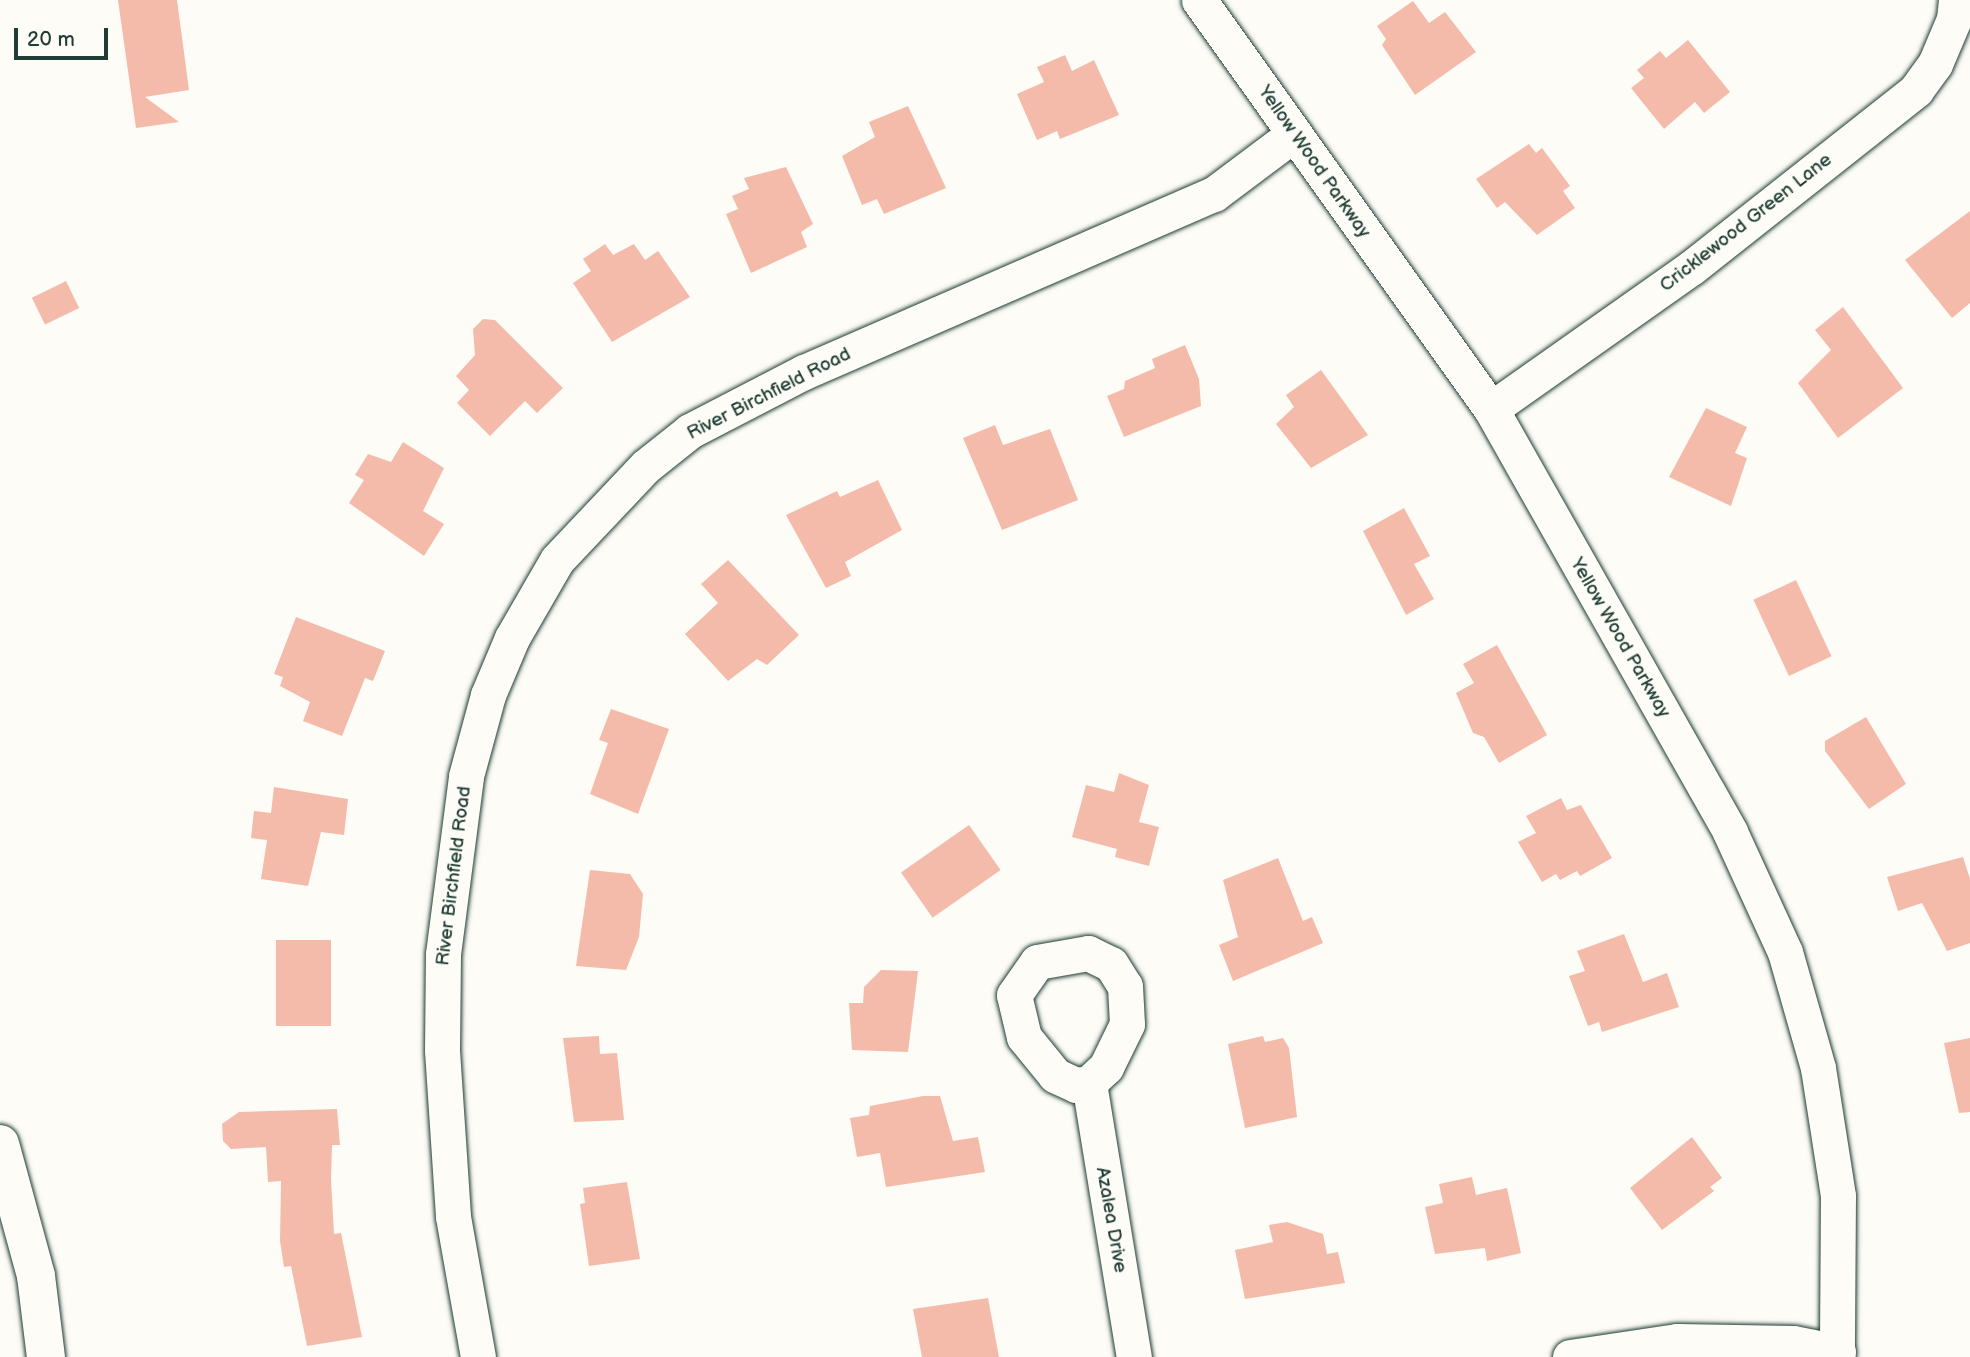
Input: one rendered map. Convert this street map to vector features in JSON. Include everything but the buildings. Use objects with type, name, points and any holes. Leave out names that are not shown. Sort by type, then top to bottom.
[{"type":"street","name":"Yellow Wood Parkway","points":[[1199,0],[1491,409],[1730,832],[1785,952],[1818,1068],[1838,1196],[1838,1354]]},
{"type":"street","name":"Cricklewood Green Lane","points":[[1491,409],[1691,268],[1916,90],[1935,64],[1956,0]]},
{"type":"street","name":"River Birchfield Road","points":[[478,1357],[453,1216],[442,1051],[443,954],[466,776],[488,695],[512,638],[557,560],[646,466],[690,431],[804,372],[1214,194],[1294,134]]},
{"type":"street","name":"Azalea Drive","points":[[1089,1083],[1134,1357]]},
{"type":"street","points":[[0,1144],[36,1276],[46,1357]]},
{"type":"street","points":[[1570,1357],[1677,1341],[1793,1343],[1838,1354]]}]
